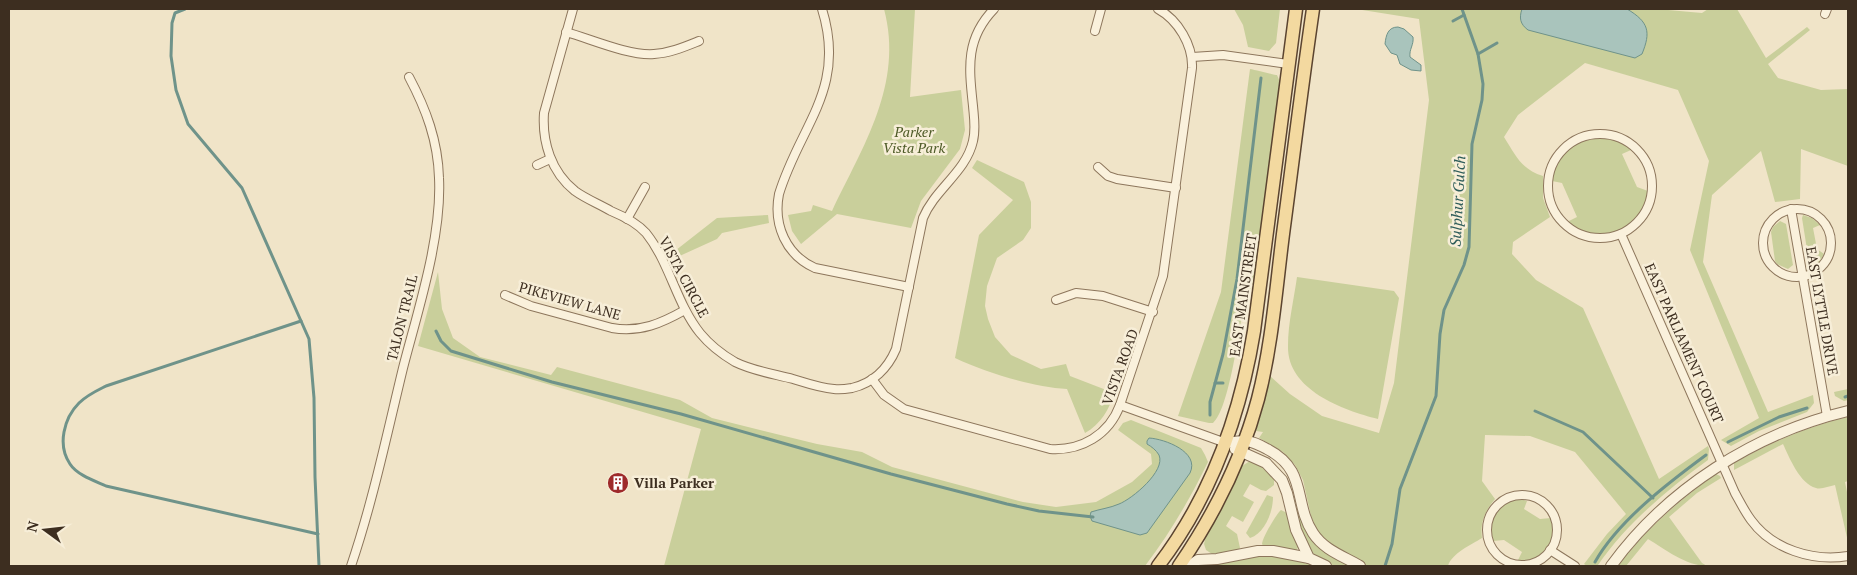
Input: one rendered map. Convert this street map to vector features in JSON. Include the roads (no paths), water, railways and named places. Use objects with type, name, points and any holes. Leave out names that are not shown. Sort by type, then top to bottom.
[{"type":"main road","name":"EAST MAINSTREET","points":[[1158,566],[1176,541],[1200,501],[1226,443],[1246,374],[1254,331],[1296,9]]},
{"type":"main road","points":[[1179,566],[1208,522],[1225,488],[1241,452],[1258,399],[1267,354],[1313,9]]},
{"type":"street","name":"VISTA CIRCLE","points":[[573,9],[544,113],[544,137],[550,159],[560,175],[574,190],[627,219],[644,231],[686,310],[704,337],[726,356],[742,365],[829,389],[852,388],[872,380]]},
{"type":"street","points":[[822,9],[830,47],[828,75],[819,103],[778,194],[777,207],[780,228],[786,243],[795,254],[804,262],[816,268],[910,287]]},
{"type":"street","points":[[872,380],[886,366],[896,349],[925,213],[966,159],[973,144],[975,128],[969,74],[970,54],[978,29],[994,9]]},
{"type":"street","points":[[1095,31],[1101,9]]},
{"type":"street","points":[[1158,9],[1170,18],[1180,30],[1188,44],[1192,57],[1223,56],[1288,64]]},
{"type":"street","points":[[566,32],[633,52],[646,54],[673,51],[699,41]]},
{"type":"street","name":"VISTA ROAD","points":[[872,380],[884,395],[904,409],[1050,449],[1073,448],[1094,439],[1113,421],[1153,312],[1166,266],[1192,57]]},
{"type":"street","name":"TALON TRAIL","points":[[351,566],[419,306],[434,239],[439,202],[439,176],[434,139],[422,101],[409,77]]},
{"type":"street","points":[[1610,134],[1622,138],[1637,148],[1647,163],[1652,180],[1649,204],[1636,224],[1621,234],[1603,238],[1584,236],[1563,222],[1552,206],[1548,188],[1551,169],[1560,152],[1581,137],[1610,134]]},
{"type":"street","points":[[537,165],[550,159]]},
{"type":"street","points":[[1098,167],[1108,176],[1117,180],[1176,188]]},
{"type":"street","points":[[627,219],[644,186]]},
{"type":"street","points":[[1791,209],[1805,210],[1818,216],[1830,233],[1830,247],[1826,261],[1816,271],[1803,276],[1789,275],[1776,269],[1768,258],[1764,245],[1769,225],[1778,215],[1791,209]]},
{"type":"street","name":"EAST LYTTLE DRIVE","points":[[1791,209],[1827,416]]},
{"type":"street","name":"EAST PARLIAMENT COURT","points":[[1621,234],[1739,501],[1751,521],[1772,540],[1791,550],[1832,562],[1848,556]]},
{"type":"street","points":[[1056,300],[1076,293],[1103,296],[1153,312]]},
{"type":"street","name":"PIKEVIEW LANE","points":[[505,295],[531,306],[625,330],[652,326],[686,310]]},
{"type":"street","points":[[1120,406],[1226,443],[1266,463],[1282,480],[1296,530],[1309,558]]},
{"type":"street","points":[[1611,566],[1640,531],[1671,502],[1723,463],[1767,439],[1827,416],[1848,411]]},
{"type":"street","points":[[1226,443],[1245,440],[1272,451],[1286,463],[1295,477],[1306,517],[1313,533],[1328,549],[1360,566]]},
{"type":"street","points":[[1513,496],[1531,496],[1542,501],[1551,510],[1556,521],[1556,539],[1550,550],[1542,559],[1531,564],[1519,565],[1502,559],[1494,550],[1487,533],[1488,521],[1493,510],[1502,501],[1513,496]]},
{"type":"street","points":[[1550,550],[1575,566]]},
{"type":"street","points":[[1189,566],[1198,560],[1273,551],[1309,558],[1326,566]]},
{"type":"water","points":[[1522,9],[1627,9],[1644,23],[1647,40],[1642,54],[1635,58],[1528,30],[1521,21]]},
{"type":"water","points":[[1392,28],[1404,29],[1413,37],[1410,57],[1421,65],[1421,71],[1411,70],[1400,64],[1397,55],[1391,53],[1385,44],[1388,32]]},
{"type":"water","points":[[1149,438],[1172,444],[1186,453],[1192,466],[1190,473],[1147,533],[1140,535],[1092,521],[1091,512],[1112,507],[1125,501],[1139,491],[1158,469],[1159,455],[1147,444]]},
{"type":"waterway","points":[[185,9],[175,13],[172,23],[171,56],[176,90],[188,124],[242,188],[309,339],[314,398],[319,566]]},
{"type":"waterway","name":"Sulphur Gulch","points":[[1385,566],[1392,544],[1400,489],[1436,396],[1440,334],[1444,310],[1464,265],[1469,247],[1472,144],[1482,100],[1483,84],[1478,54],[1462,9]]},
{"type":"waterway","points":[[1453,21],[1464,15]]},
{"type":"waterway","points":[[1478,54],[1497,43]]},
{"type":"waterway","points":[[1210,415],[1210,402],[1223,354],[1237,279],[1261,78]]},
{"type":"waterway","points":[[301,321],[95,391],[79,403],[69,416],[63,440],[66,457],[73,468],[86,477],[106,486],[318,534]]},
{"type":"waterway","points":[[436,331],[441,341],[451,351],[552,382],[681,414],[891,474],[1007,504],[1039,511],[1093,517]]},
{"type":"waterway","points":[[1215,383],[1223,383]]},
{"type":"waterway","points":[[1728,442],[1779,417],[1807,408]]},
{"type":"waterway","points":[[1535,411],[1583,432],[1653,498]]},
{"type":"waterway","points":[[1595,562],[1605,547],[1630,518],[1660,490],[1706,455]]},
{"type":"place","name":"Villa Parker","points":[[618,483]]},
{"type":"park label","name":"Parker Vista Park","points":[[914,140]]}]
